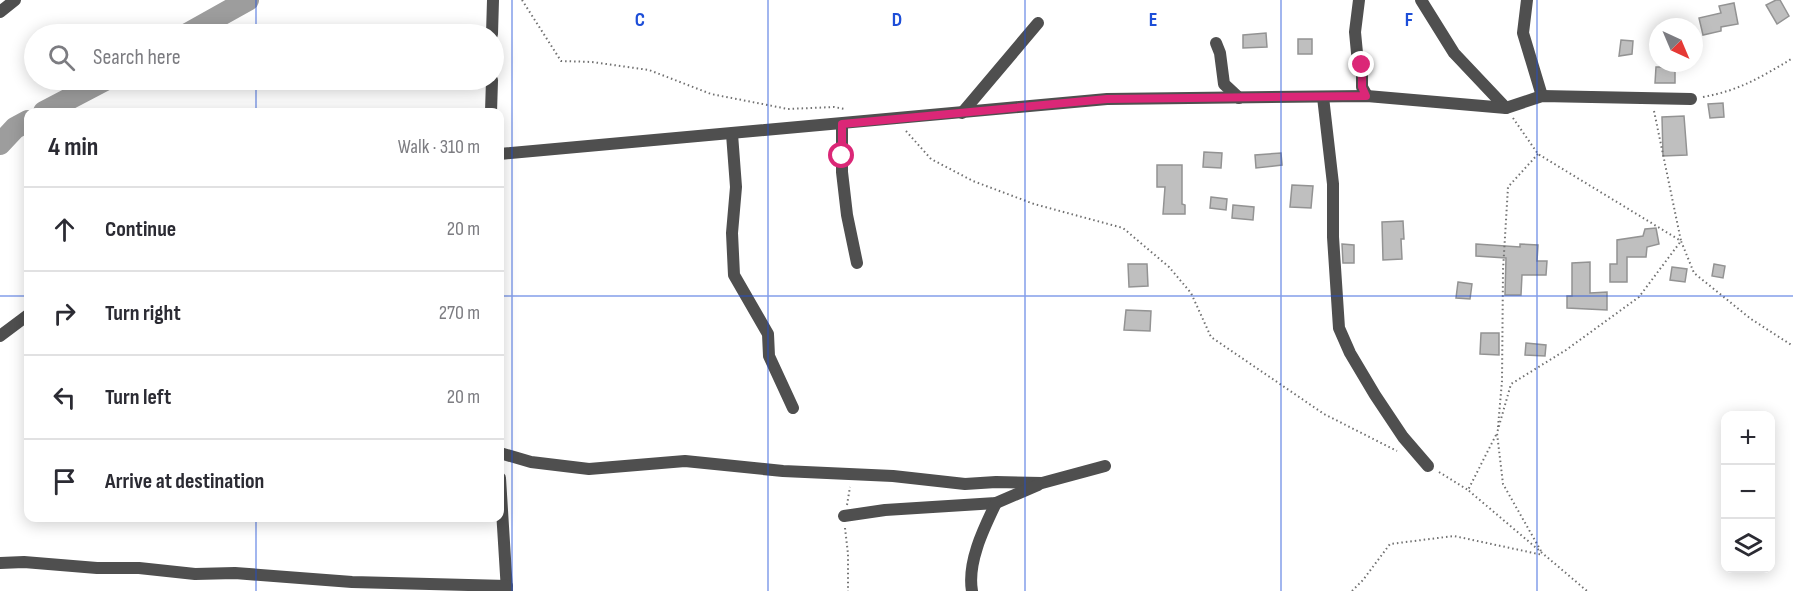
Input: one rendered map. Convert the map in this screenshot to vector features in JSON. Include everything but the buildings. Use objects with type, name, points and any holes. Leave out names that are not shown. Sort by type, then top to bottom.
[{"type":"street","points":[[0,12],[15,0]]},
{"type":"street","points":[[492,24],[493,0]]},
{"type":"street","points":[[1359,0],[1355,32],[1362,65],[1362,87],[1366,96]]},
{"type":"street","points":[[1420,0],[1454,53],[1506,108]]},
{"type":"street","points":[[1527,0],[1523,33],[1542,96]]},
{"type":"street","points":[[962,113],[1038,22]]},
{"type":"street","points":[[1216,43],[1220,53],[1224,84],[1239,98]]},
{"type":"street","points":[[491,108],[492,90]]},
{"type":"street","points":[[504,154],[1107,99],[1366,96],[1506,108],[1542,96],[1691,99]]},
{"type":"street","points":[[1323,97],[1333,184],[1333,237],[1339,328],[1350,353],[1381,403],[1403,437],[1428,466]]},
{"type":"street","points":[[842,124],[842,172],[847,215],[857,263]]},
{"type":"street","points":[[732,134],[736,187],[732,233],[734,275],[768,334],[769,356],[793,408]]},
{"type":"street","points":[[0,336],[24,318]]},
{"type":"street","points":[[504,454],[531,462],[589,469],[685,461],[847,476],[893,476],[965,484],[1042,483]]},
{"type":"street","points":[[844,516],[885,510],[996,503],[1042,483],[1105,466]]},
{"type":"street","points":[[972,591],[970,579],[978,548],[996,503]]},
{"type":"street","points":[[0,564],[24,562],[97,568],[139,568],[195,574],[236,573],[352,582],[507,589],[503,522]]},
{"type":"path","points":[[522,0],[561,61],[592,62],[649,70],[711,94],[788,109],[834,107],[844,109]]},
{"type":"path","points":[[1691,99],[1726,93],[1752,83],[1793,58]]},
{"type":"path","points":[[1651,98],[1682,241],[1694,273],[1751,318],[1793,346]]},
{"type":"path","points":[[1506,108],[1538,154],[1682,241]]},
{"type":"path","points":[[899,119],[908,134],[931,159],[973,182],[1034,204],[1124,228],[1169,267],[1191,293],[1211,337],[1324,414],[1396,450]]},
{"type":"path","points":[[1538,154],[1508,187],[1503,261],[1502,381],[1497,433],[1503,484],[1541,551]]},
{"type":"path","points":[[1468,490],[1497,433],[1511,384],[1566,350],[1639,297],[1682,241]]},
{"type":"path","points":[[1428,466],[1468,490],[1587,591]]},
{"type":"path","points":[[847,476],[850,488],[844,516],[848,554],[848,591]]},
{"type":"path","points":[[1352,591],[1390,544],[1454,536],[1546,556]]},
{"type":"waterway","points":[[205,24],[248,0]]},
{"type":"waterway","points":[[52,108],[86,90]]},
{"type":"waterway","points":[[0,144],[15,128],[24,123]]},
{"type":"route","points":[[842,156],[842,124],[1107,99],[1366,96],[1362,87],[1362,65]]}]
